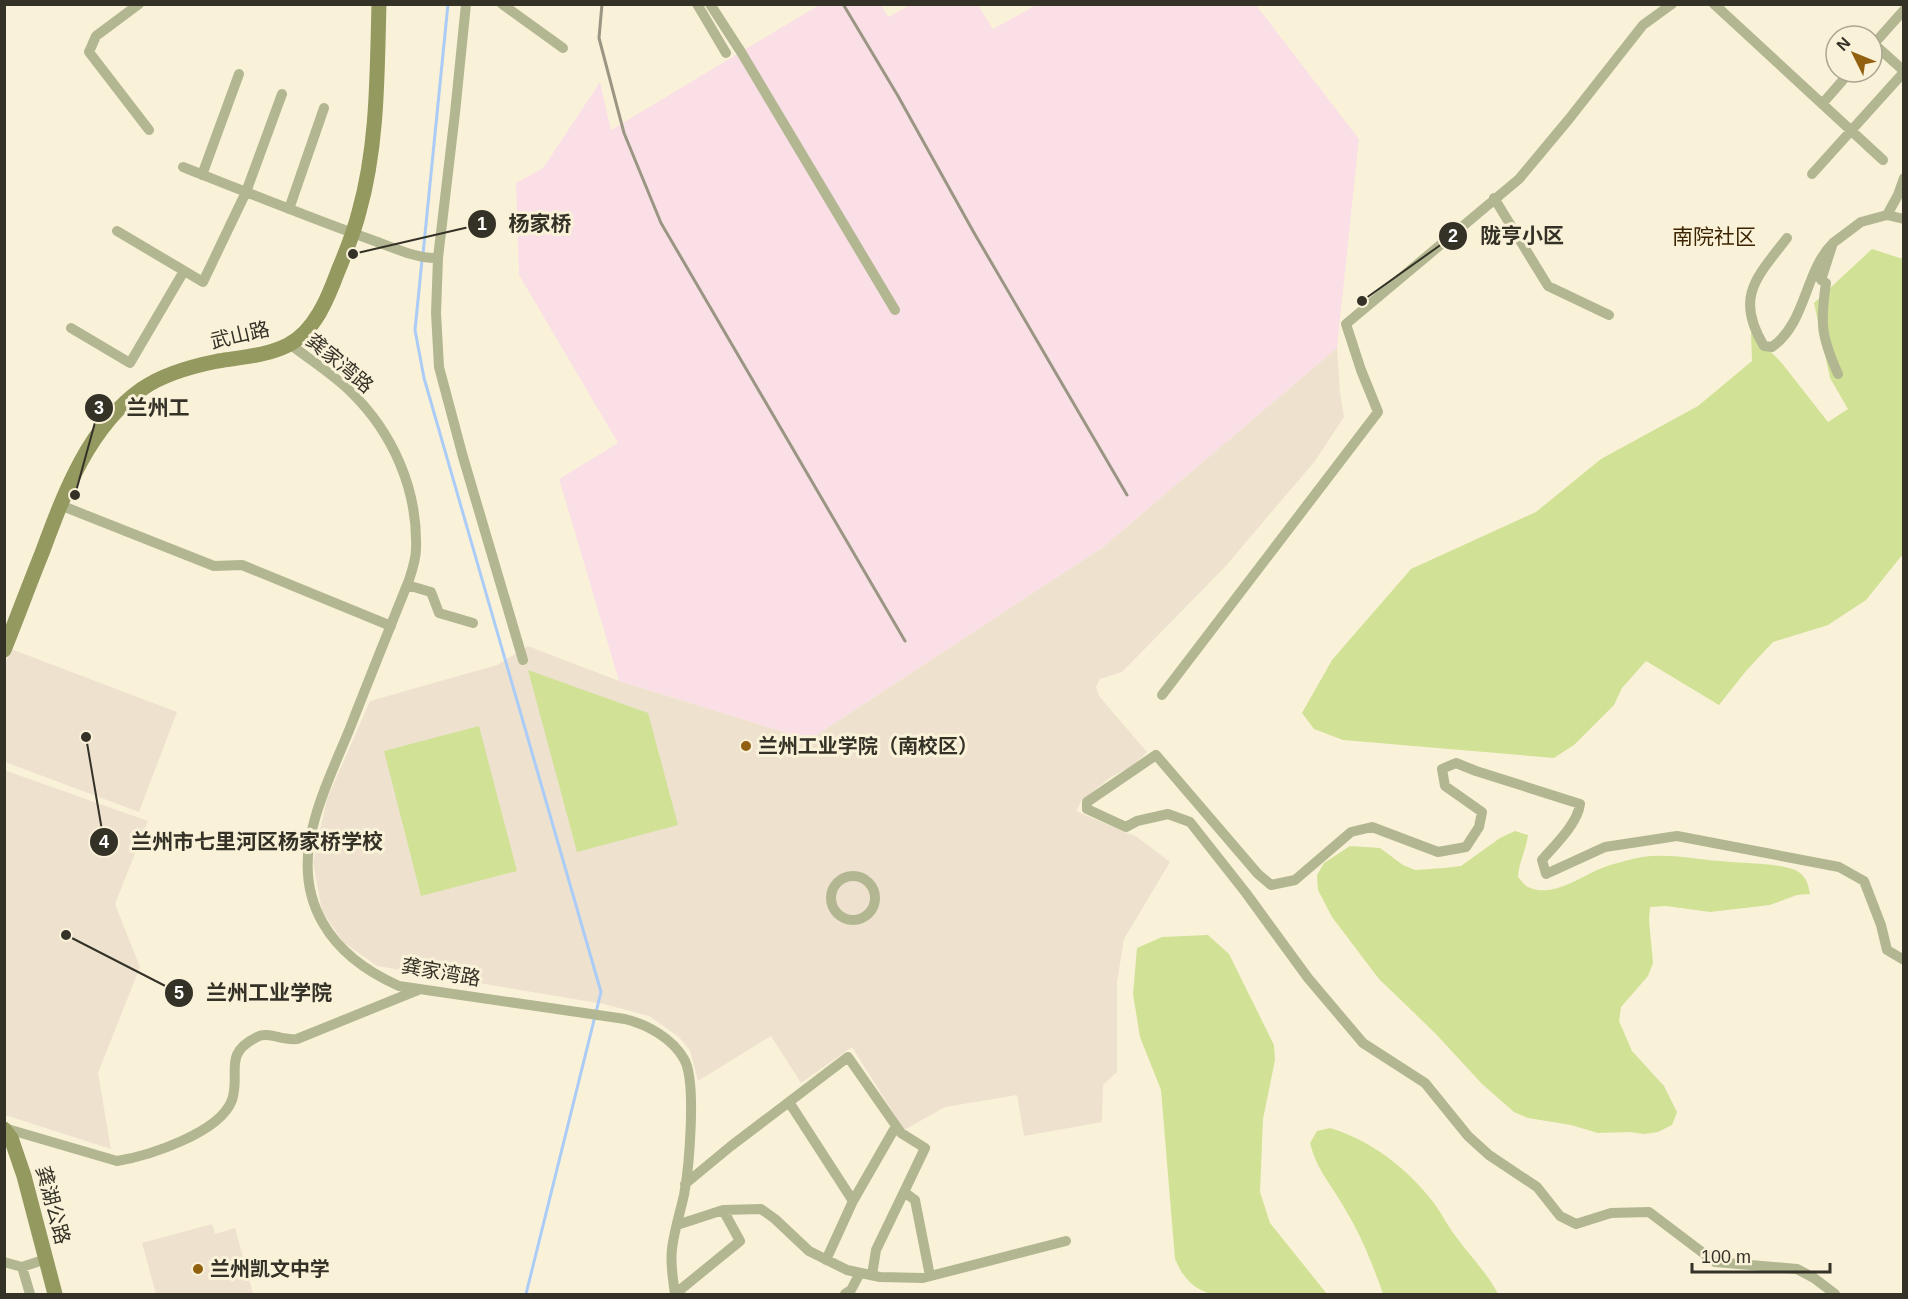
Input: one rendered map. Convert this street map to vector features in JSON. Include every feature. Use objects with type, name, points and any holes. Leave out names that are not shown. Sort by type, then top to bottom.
[{"type":"main road","name":"武山路","points":[[4,650],[60,505],[78,466],[93,442],[115,415],[142,389],[159,379],[218,361],[259,355],[290,344],[312,325],[324,304],[360,211],[371,153],[380,4]]},
{"type":"main road","name":"龚湖公路","points":[[4,1128],[11,1138],[18,1159],[55,1294]]},
{"type":"street","points":[[139,4],[96,36],[89,52],[150,130]]},
{"type":"street","points":[[466,4],[455,113],[434,258],[439,367],[463,458],[523,660]]},
{"type":"street","points":[[697,4],[726,53]]},
{"type":"street","points":[[710,4],[896,310]]},
{"type":"street","points":[[1161,695],[1378,412],[1346,324],[1519,179],[1643,25],[1672,4]]},
{"type":"street","points":[[1713,4],[1883,160]]},
{"type":"street","points":[[510,7],[563,48]]},
{"type":"street","points":[[1884,33],[1904,10]]},
{"type":"street","points":[[1812,174],[1904,72],[1884,55]]},
{"type":"street","points":[[202,175],[239,75]]},
{"type":"street","points":[[1822,104],[1840,84]]},
{"type":"street","points":[[117,231],[203,282],[246,192],[282,94]]},
{"type":"street","points":[[289,209],[324,108]]},
{"type":"street","points":[[183,167],[352,233],[403,251],[434,258]]},
{"type":"street","points":[[1887,215],[1904,178]]},
{"type":"street","points":[[1494,198],[1548,286],[1609,315]]},
{"type":"street","points":[[1787,238],[1760,275],[1750,295],[1749,306],[1764,346],[1772,347],[1783,339],[1796,320],[1822,254],[1833,243],[1861,222],[1887,215],[1904,219]]},
{"type":"street","points":[[1833,243],[1821,280],[1826,283],[1821,314],[1825,346],[1838,374]]},
{"type":"street","points":[[71,328],[130,363],[184,271]]},
{"type":"street","name":"龚家湾路","points":[[290,344],[351,391],[376,419],[400,462],[413,500],[417,551],[407,585],[324,790],[312,828],[308,858],[309,884],[314,908],[331,936],[344,951],[376,976],[399,986],[608,1016],[644,1024],[673,1045],[684,1059],[692,1089],[685,1184],[671,1265],[675,1294]]},
{"type":"street","points":[[60,505],[214,566],[242,565],[391,626]]},
{"type":"street","points":[[407,585],[431,592],[439,613],[473,623]]},
{"type":"street","points":[[1835,1294],[1814,1278],[1797,1269],[1715,1262],[1649,1212],[1611,1214],[1576,1224],[1560,1216],[1537,1187],[1489,1155],[1468,1136],[1425,1083],[1363,1043],[1308,978],[1246,893],[1190,822],[1168,814],[1137,821],[1126,827],[1087,809],[1087,802],[1156,755],[1258,874],[1271,885],[1295,880],[1351,832],[1372,827],[1438,852],[1466,847],[1479,827],[1482,812],[1445,786],[1442,769],[1456,763],[1580,804],[1579,814],[1542,860],[1546,874],[1605,847],[1677,836],[1839,867],[1864,881],[1881,925],[1887,950],[1904,960]]},
{"type":"street","points":[[857,877],[871,885],[875,893],[875,902],[872,910],[866,916],[858,920],[850,920],[842,917],[836,911],[832,903],[832,895],[835,886],[841,880],[857,877]]},
{"type":"street","points":[[4,1128],[106,1159],[117,1161],[133,1159],[193,1136],[209,1127],[221,1116],[231,1102],[235,1086],[234,1057],[242,1047],[256,1037],[266,1034],[285,1040],[297,1040],[422,989]]},
{"type":"street","points":[[685,1184],[848,1057],[901,1133],[925,1148],[876,1250],[872,1275]]},
{"type":"street","points":[[789,1102],[853,1201]]},
{"type":"street","points":[[826,1260],[853,1201],[896,1126]]},
{"type":"street","points":[[904,1192],[915,1200],[930,1276]]},
{"type":"street","points":[[677,1225],[723,1210],[761,1209],[809,1251],[847,1270],[872,1275],[923,1278],[1066,1241]]},
{"type":"street","points":[[675,1294],[740,1241],[723,1210]]},
{"type":"street","points":[[4,1262],[22,1267],[46,1259]]},
{"type":"street","points":[[22,1267],[30,1294]]},
{"type":"street","points":[[845,1294],[851,1290],[860,1273]]},
{"type":"shaded area","points":[[819,5],[881,5],[888,17],[910,5],[978,5],[993,29],[1036,5],[1256,5],[1359,139],[1337,348],[1102,548],[809,740],[619,681],[559,479],[618,443],[519,275],[516,183],[543,168],[600,82],[611,130]]},
{"type":"shaded area","name":"兰州工业学院（南校区）","points":[[1337,348],[1344,417],[1315,461],[1224,568],[1122,672],[1100,679],[1096,687],[1099,696],[1147,752],[1133,766],[1111,777],[1081,801],[1076,811],[1137,837],[1170,862],[1124,939],[1117,982],[1117,1072],[1103,1085],[1102,1122],[1024,1136],[1017,1095],[945,1107],[904,1130],[852,1047],[801,1083],[771,1036],[698,1081],[690,1051],[679,1037],[649,1016],[604,1004],[377,966],[343,942],[322,911],[313,862],[327,799],[370,701],[497,665],[528,646],[619,681],[809,740],[1102,548]]},
{"type":"shaded area","points":[[11,649],[177,712],[139,812],[5,762],[4,667]]},
{"type":"shaded area","points":[[4,770],[148,821],[115,904],[140,967],[98,1073],[111,1149],[5,1115]]},
{"type":"shaded area","name":"兰州凯文中学","points":[[212,1224],[215,1234],[235,1228],[253,1294],[156,1294],[142,1243]]},
{"type":"green space","points":[[1872,249],[1903,259],[1903,554],[1866,600],[1828,625],[1773,642],[1719,705],[1646,661],[1622,688],[1614,705],[1574,745],[1554,758],[1343,740],[1314,729],[1302,713],[1332,660],[1411,569],[1536,512],[1601,459],[1698,406],[1752,361],[1751,332],[1781,362],[1828,422],[1848,409],[1830,378],[1814,303]]},
{"type":"green space","points":[[528,670],[648,713],[678,825],[577,852]]},
{"type":"green space","points":[[479,726],[517,871],[421,896],[384,751]]},
{"type":"green space","points":[[1515,831],[1528,835],[1518,877],[1527,886],[1537,890],[1554,889],[1608,866],[1652,856],[1781,866],[1797,871],[1806,881],[1810,894],[1797,895],[1770,905],[1710,912],[1666,906],[1650,907],[1653,963],[1648,976],[1621,1007],[1619,1021],[1632,1051],[1664,1086],[1677,1112],[1672,1125],[1658,1132],[1644,1134],[1598,1133],[1571,1125],[1528,1118],[1514,1112],[1482,1084],[1435,1033],[1379,979],[1332,917],[1318,890],[1317,875],[1324,863],[1350,846],[1380,848],[1403,865],[1415,870],[1444,868],[1461,866],[1500,838]]},
{"type":"green space","points":[[1208,935],[1229,954],[1274,1045],[1275,1060],[1263,1119],[1260,1192],[1270,1223],[1327,1294],[1211,1294],[1199,1289],[1189,1281],[1175,1259],[1161,1090],[1140,1037],[1133,994],[1137,948],[1162,937]]},
{"type":"green space","points":[[1330,1128],[1374,1148],[1412,1178],[1434,1203],[1498,1294],[1383,1294],[1356,1229],[1313,1153],[1310,1143],[1317,1131]]},
{"type":"waterway","points":[[423,254],[448,4]]},
{"type":"waterway","points":[[422,260],[415,330],[424,378],[601,992],[526,1294]]},
{"type":"railway","points":[[602,4],[599,38],[624,133],[661,223],[905,641]]},
{"type":"railway","points":[[843,4],[1127,495]]},
{"type":"place","name":"杨家桥","points":[[353,254]]},
{"type":"place","name":"陇亨小区","points":[[1362,301]]},
{"type":"place","name":"兰州工","points":[[75,495]]},
{"type":"place","name":"兰州市七里河区杨家桥学校","points":[[86,737]]},
{"type":"place","name":"兰州工业学院（南校区）","points":[[746,746]]},
{"type":"place","name":"兰州工业学院","points":[[66,935]]},
{"type":"place","name":"兰州凯文中学","points":[[198,1269]]},
{"type":"district","name":"南院社区","points":[[1714,236]]}]
